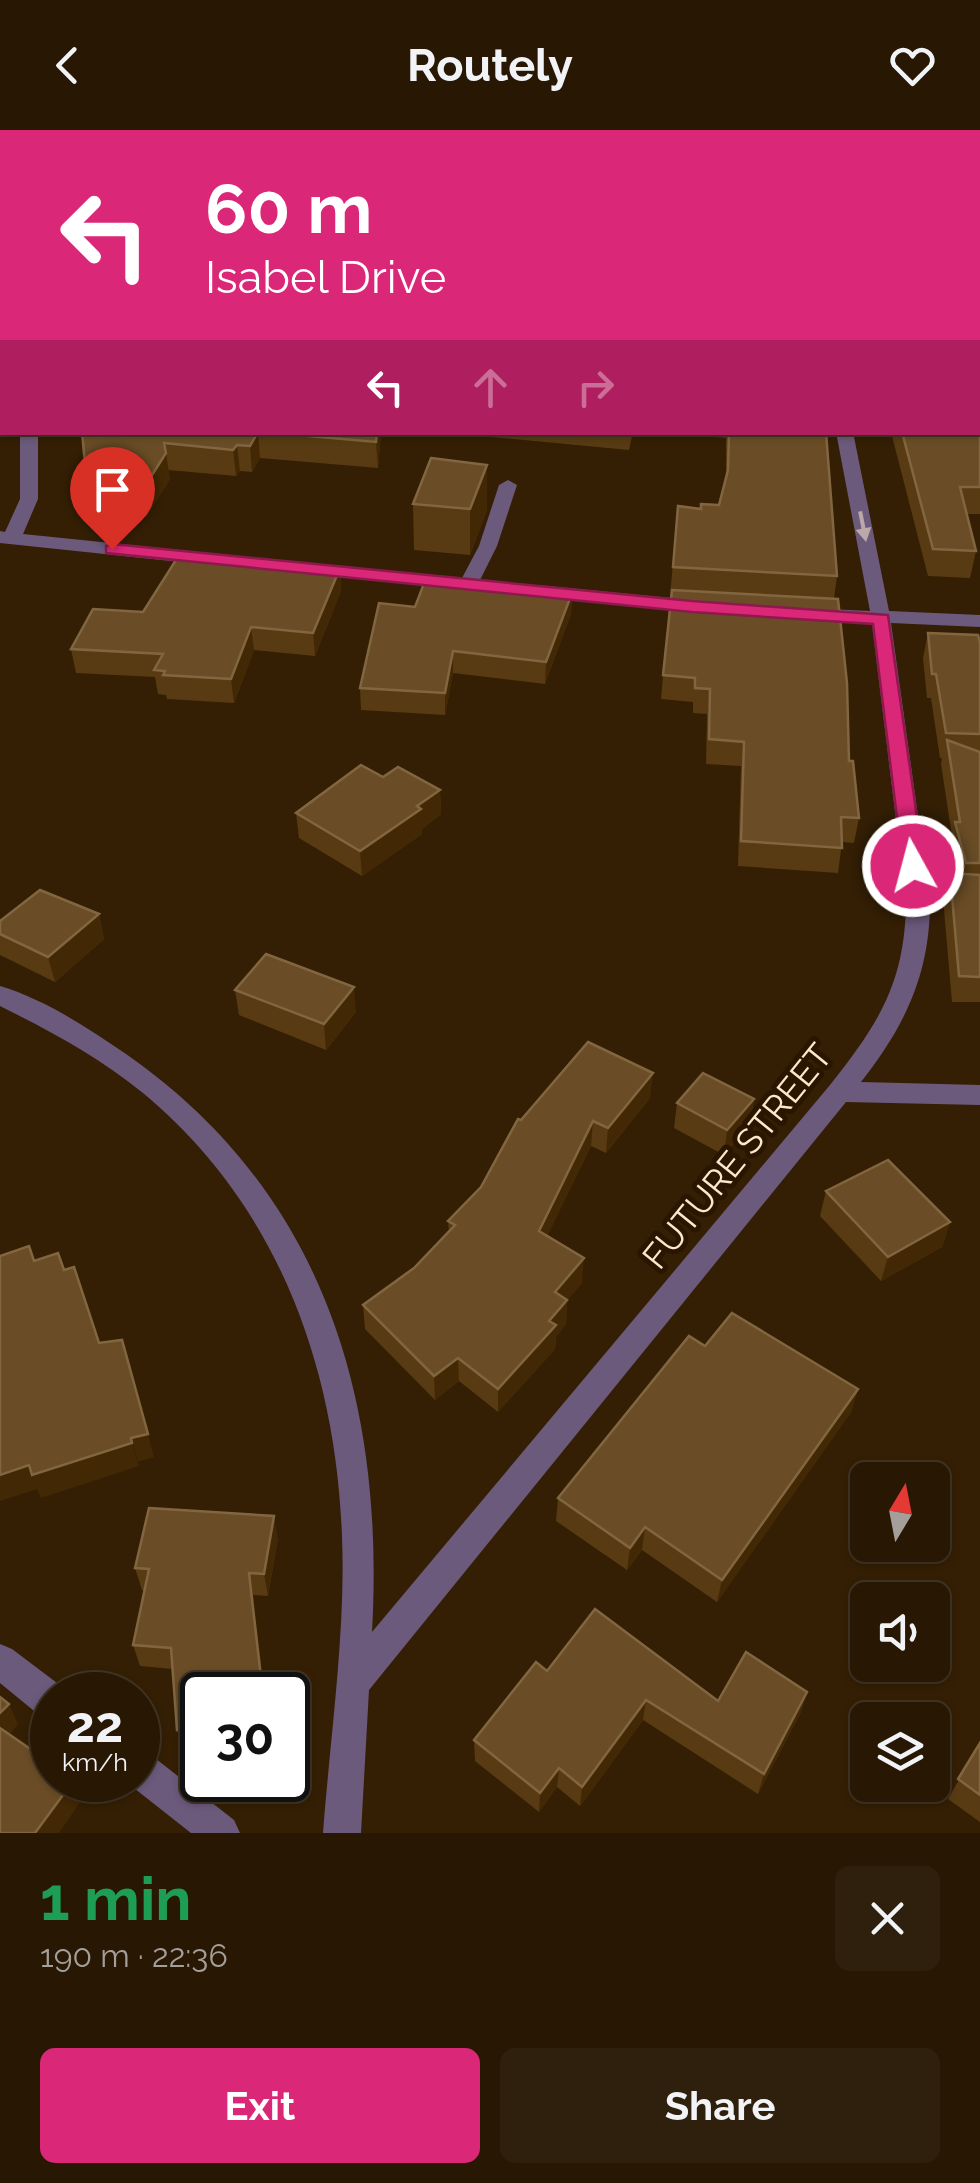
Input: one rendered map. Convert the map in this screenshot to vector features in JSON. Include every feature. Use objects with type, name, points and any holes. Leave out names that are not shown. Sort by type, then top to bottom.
[{"type":"street","points":[[29,435],[29,500],[6,537],[222,560]]},
{"type":"street","name":"FUTURE STREET","points":[[352,1682],[839,1092],[889,1029],[910,981],[919,932],[881,619],[845,435]]},
{"type":"street","points":[[279,566],[479,585],[508,486]]},
{"type":"street","points":[[525,590],[730,609]]},
{"type":"street","points":[[786,612],[980,621]]},
{"type":"street","points":[[0,994],[56,1019],[104,1048],[178,1104],[236,1168],[286,1244],[324,1333],[350,1436],[358,1538],[342,1833]]},
{"type":"street","points":[[839,1092],[980,1095]]},
{"type":"street","points":[[0,1661],[30,1685]]},
{"type":"street","points":[[160,1785],[222,1833]]},
{"type":"building","points":[[82,435],[256,435],[250,446],[237,445],[233,450],[164,443],[166,453],[142,491],[87,485]]},
{"type":"building","points":[[296,435],[377,435],[376,442]]},
{"type":"building","points":[[729,435],[826,435],[837,576],[673,567],[678,506],[701,509],[701,504],[719,505],[728,470]]},
{"type":"building","points":[[903,435],[980,435],[980,487],[960,487],[976,551],[933,549]]},
{"type":"building","points":[[431,458],[487,465],[470,509],[413,504]]},
{"type":"building","points":[[181,552],[340,568],[313,633],[251,627],[231,679],[163,675],[165,671],[154,670],[163,654],[71,649],[93,609],[143,612]]},
{"type":"building","points":[[426,578],[572,593],[546,662],[453,651],[445,693],[360,688],[379,603],[415,607]]},
{"type":"building","points":[[672,590],[838,599],[847,683],[849,761],[853,761],[859,818],[841,817],[842,848],[741,841],[744,742],[709,739],[710,689],[695,688],[695,678],[663,675]]},
{"type":"building","points":[[928,633],[978,635],[980,734],[946,733],[936,674],[932,674]]},
{"type":"building","points":[[947,740],[980,752],[980,863],[966,863],[955,822],[960,822]]},
{"type":"building","points":[[361,765],[383,777],[398,767],[440,790],[417,806],[421,809],[360,851],[296,813]]},
{"type":"building","points":[[950,873],[980,875],[980,977],[959,976]]},
{"type":"building","points":[[40,890],[99,914],[48,957],[0,934],[0,921]]},
{"type":"building","points":[[266,954],[354,987],[324,1024],[235,990]]},
{"type":"building","points":[[588,1042],[653,1073],[608,1128],[593,1121],[539,1231],[584,1258],[555,1292],[567,1300],[549,1321],[556,1325],[498,1389],[458,1358],[434,1376],[363,1305],[414,1268],[455,1225],[448,1221],[481,1187],[518,1119]]},
{"type":"building","points":[[703,1073],[754,1099],[727,1130],[677,1103]]},
{"type":"building","points":[[888,1160],[950,1222],[888,1257],[826,1191]]},
{"type":"building","points":[[29,1246],[34,1261],[58,1253],[64,1270],[74,1267],[99,1343],[122,1340],[148,1434],[131,1438],[132,1443],[32,1475],[29,1465],[0,1475],[0,1256]]},
{"type":"building","points":[[732,1313],[858,1389],[722,1580],[645,1527],[630,1548],[558,1498],[689,1336],[705,1346]]},
{"type":"building","points":[[149,1508],[274,1516],[264,1574],[249,1573],[260,1672],[180,1672],[180,1729],[177,1730],[171,1648],[133,1645],[149,1569],[135,1568]]},
{"type":"building","points":[[595,1609],[718,1701],[746,1652],[807,1692],[764,1774],[646,1700],[582,1787],[559,1768],[540,1793],[474,1740],[536,1662],[547,1671]]},
{"type":"building","points":[[0,1697],[9,1704],[0,1713]]},
{"type":"building","points":[[0,1728],[30,1749],[30,1802],[58,1802],[35,1833],[0,1833]]},
{"type":"building","points":[[980,1743],[980,1795],[958,1779]]},
{"type":"route","points":[[112,549],[692,606],[881,619],[913,866]]}]
